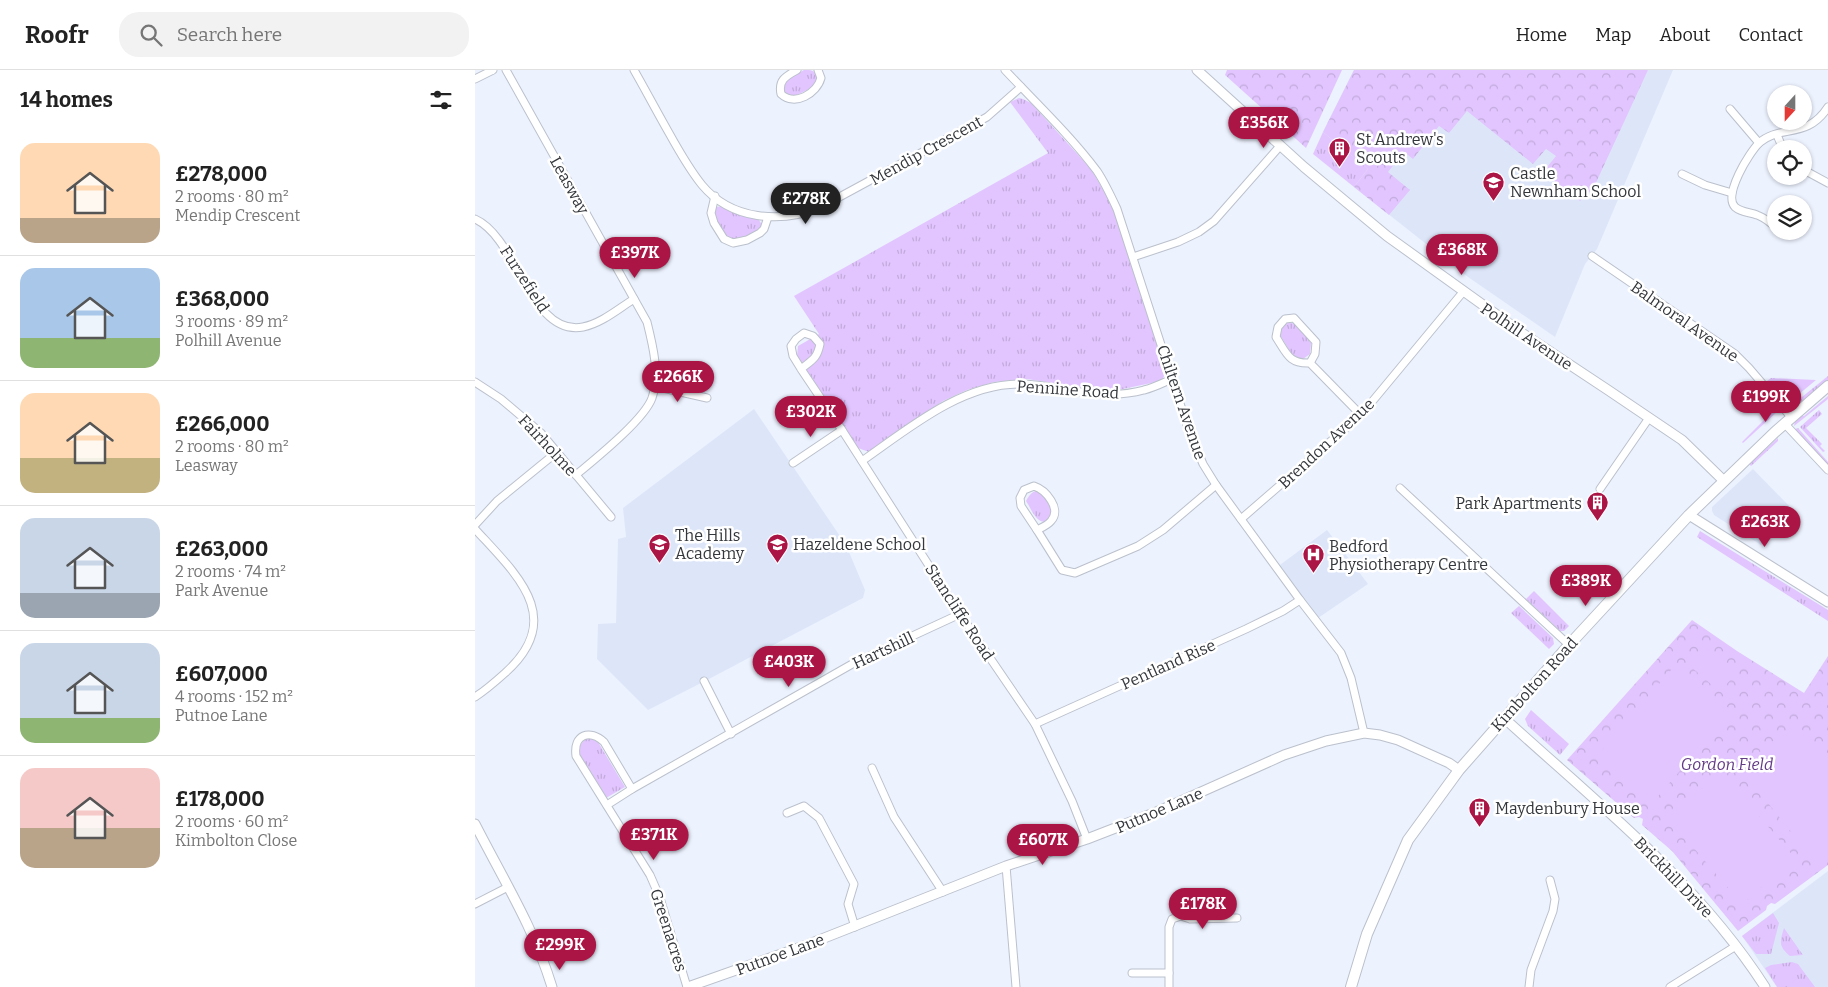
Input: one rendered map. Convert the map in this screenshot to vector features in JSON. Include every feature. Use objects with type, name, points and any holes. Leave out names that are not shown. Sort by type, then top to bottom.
[{"type":"main road","name":"Kimbolton Road","points":[[1351,987],[1367,934],[1408,840],[1459,770],[1689,515],[1788,420],[1828,386]]},
{"type":"street","points":[[475,78],[484,72],[493,70]]},
{"type":"street","name":"Leasway","points":[[506,70],[647,322],[653,345],[654,386],[652,398],[645,411],[615,442],[576,475]]},
{"type":"street","name":"Mendip Crescent","points":[[634,70],[688,166],[703,186],[731,207],[753,215],[768,217],[804,214],[821,207],[987,117],[1021,87]]},
{"type":"street","points":[[797,70],[784,77],[781,83],[781,94],[791,100],[797,100],[817,88],[821,78],[821,71]]},
{"type":"street","name":"Chiltern Avenue","points":[[1005,70],[1096,171],[1117,209],[1172,379],[1203,464],[1216,485],[1341,653],[1351,678],[1364,733]]},
{"type":"street","name":"Polhill Avenue","points":[[1197,70],[1280,146],[1387,236],[1463,292],[1682,440],[1724,481]]},
{"type":"street","points":[[1767,221],[1757,215],[1742,211],[1734,206],[1731,200],[1738,176],[1747,159],[1759,143],[1777,135],[1806,128],[1817,121],[1828,107]]},
{"type":"street","points":[[1730,109],[1759,143]]},
{"type":"street","points":[[1777,135],[1779,140]]},
{"type":"street","points":[[1133,257],[1178,242],[1199,232],[1214,221],[1280,146]]},
{"type":"street","points":[[1681,174],[1705,185],[1732,193]]},
{"type":"street","points":[[1812,174],[1828,183]]},
{"type":"street","points":[[715,196],[711,213],[714,223],[725,239],[733,243],[747,240],[760,233],[764,229],[768,217]]},
{"type":"street","name":"Furzefield","points":[[475,219],[491,229],[502,242],[540,306],[558,323],[572,328],[585,327],[598,322],[634,299]]},
{"type":"street","name":"Balmoral Avenue","points":[[1592,256],[1735,354],[1749,368],[1828,470]]},
{"type":"street","name":"Brendon Avenue","points":[[1241,519],[1361,415],[1463,292]]},
{"type":"street","points":[[1294,318],[1316,342],[1315,354],[1310,363],[1300,364],[1290,360],[1277,337],[1278,328],[1285,319],[1294,318]]},
{"type":"street","name":"Stancliffe Road","points":[[801,369],[818,354],[820,344],[813,336],[804,333],[791,346],[793,356],[801,369],[842,430],[960,614],[1035,724],[1072,801],[1087,840]]},
{"type":"street","points":[[1310,363],[1361,415]]},
{"type":"street","name":"Pennine Road","points":[[862,461],[949,403],[969,393],[995,386],[1043,385],[1087,393],[1118,394],[1144,390],[1172,379]]},
{"type":"street","name":"Fairholme","points":[[475,382],[501,399],[541,433],[611,517]]},
{"type":"street","points":[[654,386],[707,398]]},
{"type":"street","points":[[1600,489],[1649,418]]},
{"type":"street","points":[[793,464],[842,430]]},
{"type":"street","points":[[475,697],[484,692],[518,662],[527,649],[533,635],[535,618],[532,603],[522,583],[475,527],[497,501],[557,452]]},
{"type":"street","points":[[1037,530],[1051,522],[1055,515],[1054,507],[1046,494],[1041,488],[1034,486],[1024,490],[1020,498],[1021,506],[1062,570],[1075,573],[1138,546],[1163,530],[1216,485]]},
{"type":"street","points":[[1400,488],[1569,646]]},
{"type":"street","points":[[1689,515],[1828,602]]},
{"type":"street","name":"Pentland Rise","points":[[1035,724],[1246,629],[1283,611],[1300,600]]},
{"type":"street","name":"Hartshill","points":[[607,805],[854,662],[960,614]]},
{"type":"street","points":[[704,681],[731,734]]},
{"type":"street","name":"Brickhill Drive","points":[[1504,718],[1663,863],[1691,892],[1737,946],[1765,987]]},
{"type":"street","name":"Putnoe Lane","points":[[687,987],[855,927],[1006,866],[1087,840],[1154,813],[1284,755],[1326,741],[1364,733],[1380,735],[1398,740],[1449,763],[1459,770]]},
{"type":"street","name":"Greenacres","points":[[632,789],[604,742],[591,734],[583,736],[577,743],[576,756],[650,875],[660,898],[687,987]]},
{"type":"street","points":[[872,768],[895,817],[943,892]]},
{"type":"street","points":[[787,813],[803,806],[819,818],[854,884],[848,904],[855,927]]},
{"type":"street","points":[[475,824],[531,929],[545,961],[553,987]]},
{"type":"street","points":[[1006,866],[1016,987]]},
{"type":"street","points":[[1529,987],[1531,970],[1553,912],[1554,893],[1550,880]]},
{"type":"street","points":[[475,904],[508,886]]},
{"type":"street","points":[[1169,987],[1169,927],[1172,919],[1181,916],[1190,919],[1237,918]]},
{"type":"street","points":[[1670,987],[1737,946]]},
{"type":"street","points":[[1132,973],[1169,973]]},
{"type":"shaded area","name":"Castle Newnham School","points":[[1354,70],[1673,70],[1597,249],[1585,264],[1555,337],[1468,277],[1354,187],[1368,169],[1323,132]]},
{"type":"shaded area","points":[[754,409],[846,545],[865,590],[863,598],[648,710],[597,659],[598,624],[616,623],[618,539],[626,537],[623,508]]},
{"type":"shaded area","points":[[1753,469],[1794,511],[1761,545],[1714,515],[1712,511],[1712,507]]},
{"type":"shaded area","points":[[1327,530],[1368,584],[1318,618],[1280,565]]},
{"type":"shaded area","points":[[1828,871],[1828,987],[1777,987],[1742,936]]},
{"type":"green space","points":[[804,70],[812,71],[816,74],[815,86],[795,96],[785,94],[783,86],[786,80]]},
{"type":"green space","points":[[1227,70],[1342,70],[1306,148],[1225,75]]},
{"type":"green space","points":[[1354,70],[1648,70],[1594,187],[1580,201],[1543,172],[1556,156],[1546,149],[1533,164],[1467,111],[1449,133],[1439,126],[1413,159],[1404,152],[1388,172],[1410,190],[1389,215],[1354,187],[1368,169],[1323,132]]},
{"type":"green space","points":[[1019,98],[1031,103],[1091,169],[1112,205],[1168,370],[1161,381],[1118,390],[1078,387],[1027,379],[994,382],[967,390],[943,401],[869,452],[858,448],[797,356],[798,346],[819,334],[794,296],[1048,153],[1010,102]]},
{"type":"green space","points":[[1323,132],[1368,169],[1354,187],[1313,154]]},
{"type":"green space","points":[[722,206],[738,214],[759,220],[762,225],[750,235],[732,239],[724,233],[714,216],[716,207]]},
{"type":"green space","points":[[1288,322],[1295,324],[1311,343],[1310,354],[1303,359],[1294,358],[1280,335],[1283,326]]},
{"type":"green space","points":[[1828,376],[1828,380],[1797,405],[1792,405]]},
{"type":"green space","points":[[1771,378],[1816,380],[1787,404],[1767,381]]},
{"type":"green space","points":[[1755,383],[1778,411],[1743,443],[1772,412],[1751,388]]},
{"type":"green space","points":[[1828,396],[1828,399],[1794,426],[1799,415],[1804,416]]},
{"type":"green space","points":[[1819,410],[1822,414],[1806,428],[1822,444],[1820,446],[1825,451],[1823,452],[1800,427]]},
{"type":"green space","points":[[1798,428],[1828,462],[1828,466],[1795,429]]},
{"type":"green space","points":[[1778,438],[1778,441],[1751,466],[1749,464]]},
{"type":"green space","points":[[1041,490],[1055,512],[1048,522],[1037,519],[1026,501],[1032,493]]},
{"type":"green space","points":[[1700,531],[1828,610],[1828,621],[1697,537]]},
{"type":"green space","points":[[1534,591],[1569,626],[1564,631],[1560,631],[1526,599]]},
{"type":"green space","points":[[1519,606],[1553,638],[1554,644],[1549,649],[1511,613]]},
{"type":"green space","name":"Gordon Field","points":[[1692,620],[1804,693],[1828,656],[1828,865],[1775,904],[1771,903],[1767,906],[1766,910],[1738,931],[1672,851],[1642,825],[1643,819],[1639,817],[1634,818],[1567,760]]},
{"type":"green space","points":[[1707,646],[1737,672],[1720,692],[1690,666]]},
{"type":"green space","points":[[1677,663],[1732,711],[1653,802],[1598,755]]},
{"type":"green space","points":[[1531,710],[1569,744],[1560,755],[1528,726],[1525,719]]},
{"type":"green space","points":[[1796,722],[1828,762],[1828,853],[1816,863],[1740,768]]},
{"type":"green space","points":[[586,739],[598,742],[625,787],[606,798],[580,755],[580,746]]},
{"type":"green space","points":[[1721,772],[1795,858],[1742,904],[1668,818]]},
{"type":"green space","points":[[1773,913],[1779,923],[1771,954],[1756,954],[1742,936]]},
{"type":"green space","points":[[1784,928],[1803,955],[1790,956],[1783,949],[1781,940]]},
{"type":"green space","points":[[1792,962],[1798,964],[1815,987],[1777,987],[1765,968],[1771,965]]},
{"type":"place","name":"St Andrew's Scouts","points":[[1340,167]]},
{"type":"place","name":"Castle Newnham School","points":[[1494,201]]},
{"type":"place","name":"Park Apartments","points":[[1598,522]]},
{"type":"place","name":"The Hills Academy","points":[[659,563]]},
{"type":"place","name":"Hazeldene School","points":[[777,563]]},
{"type":"place","name":"Bedford Physiotherapy Centre","points":[[1313,574]]},
{"type":"place","name":"Maydenbury House","points":[[1479,827]]}]
